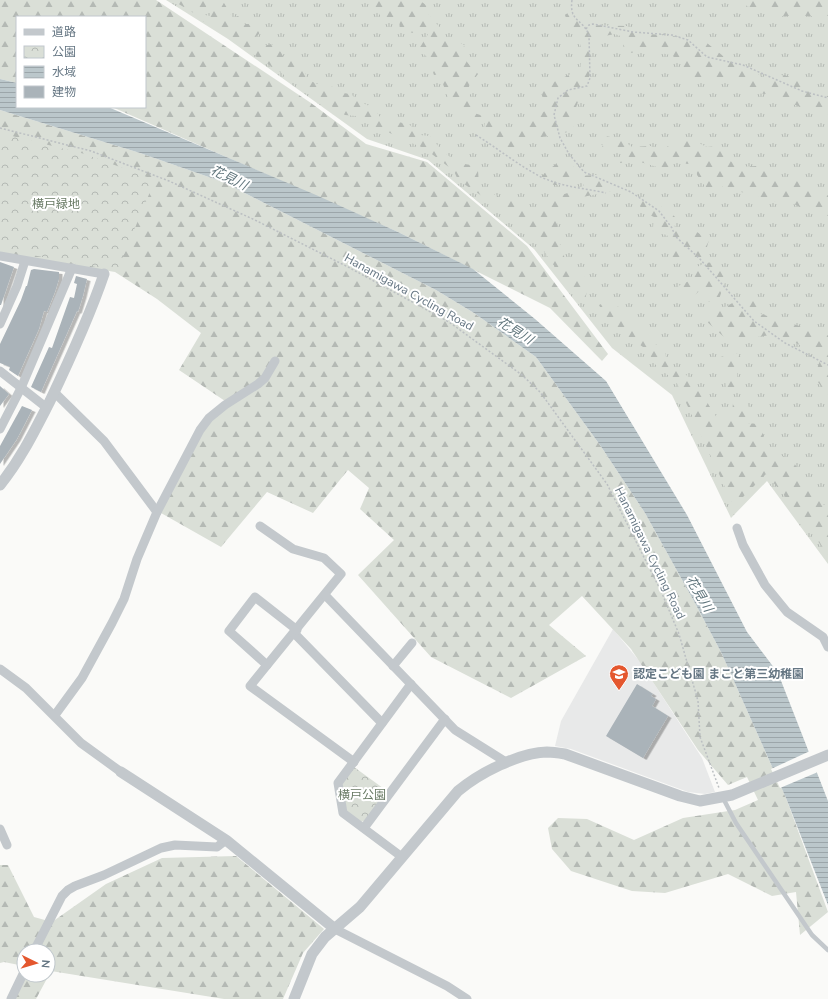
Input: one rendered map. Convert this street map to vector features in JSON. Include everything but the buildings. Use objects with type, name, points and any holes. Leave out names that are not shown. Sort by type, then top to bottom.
[{"type":"street","points":[[0,256],[104,274],[91,312],[54,392],[23,451],[0,485]]},
{"type":"street","points":[[1,318],[17,286],[25,261]]},
{"type":"street","points":[[0,429],[21,388],[72,268]]},
{"type":"street","points":[[55,715],[82,678],[124,599],[137,559],[157,512],[200,430],[209,418],[265,378],[275,361]]},
{"type":"street","points":[[0,371],[46,408]]},
{"type":"street","points":[[54,392],[104,441],[157,512]]},
{"type":"street","points":[[260,526],[293,549],[324,558],[341,574],[250,686],[354,762]]},
{"type":"street","points":[[737,528],[743,545],[765,585],[787,612],[823,637],[828,648]]},
{"type":"street","points":[[325,595],[455,730],[506,762]]},
{"type":"street","points":[[268,665],[229,631],[255,596],[295,631],[382,723]]},
{"type":"street","points":[[393,666],[412,643]]},
{"type":"street","points":[[0,669],[26,688],[55,715],[81,743],[121,772],[226,840],[335,929],[447,986],[467,999]]},
{"type":"street","points":[[402,857],[343,813],[338,784],[411,684]]},
{"type":"street","points":[[364,828],[445,719]]},
{"type":"street","points":[[294,999],[312,954],[324,937],[360,907],[458,792],[467,784],[506,762],[528,754],[548,752],[565,754],[691,800],[710,800],[828,755]]},
{"type":"street","points":[[0,829],[7,846]]},
{"type":"street","points":[[38,943],[62,896],[75,886],[104,875],[161,848],[175,845],[217,847],[226,840]]},
{"type":"street","points":[[11,999],[19,983]]},
{"type":"lane","points":[[725,795],[736,823],[812,935],[828,950]]},
{"type":"path","points":[[572,0],[572,15],[586,29],[589,35],[590,78],[587,86],[568,90],[558,98],[554,115],[560,138],[568,154],[584,172],[631,192],[659,211],[672,228],[675,236],[700,259],[754,321],[785,342],[828,365]]},
{"type":"path","points":[[586,29],[589,25],[593,24],[633,32],[672,35],[688,40],[707,57],[743,65],[802,91],[828,98]]},
{"type":"path","name":"Hanamigawa Cycling Road","points":[[0,128],[106,157],[169,181],[255,220],[348,267],[449,322],[522,375],[540,392],[607,484],[661,591],[679,634],[698,701],[700,737],[725,795]]},
{"type":"path","points":[[476,135],[542,177],[575,188],[582,187],[606,193]]},
{"type":"shaded area","name":"認定こども園 まこと第三幼稚園","points":[[613,629],[640,662],[702,758],[715,792],[705,794],[688,792],[571,749],[555,746],[561,721]]},
{"type":"green space","points":[[0,0],[156,0],[311,103],[366,144],[427,162],[527,246],[608,354],[602,361],[550,308],[398,232],[114,108],[146,108],[146,16],[16,16],[16,83],[0,79]]},
{"type":"green space","points":[[166,0],[828,0],[828,564],[767,481],[731,518],[672,395],[612,348],[534,249],[428,160],[367,139],[228,39]]},
{"type":"green space","points":[[172,0],[209,0],[206,7],[197,15]]},
{"type":"green space","points":[[374,0],[419,0],[426,5],[429,15],[441,29],[445,41],[457,41],[464,45],[467,62],[478,74],[469,86],[471,104],[474,113],[493,119],[498,127],[507,131],[526,125],[542,112],[548,110],[540,88],[546,79],[551,83],[580,70],[582,49],[577,38],[577,33],[570,30],[565,15],[569,12],[586,25],[627,26],[639,33],[702,39],[728,60],[744,64],[765,79],[784,75],[799,80],[809,90],[828,96],[828,115],[821,107],[805,109],[796,105],[780,103],[766,94],[752,93],[730,79],[708,80],[684,78],[682,62],[671,55],[661,53],[656,49],[630,53],[623,46],[623,37],[615,34],[594,38],[592,42],[589,76],[587,84],[577,105],[574,116],[573,130],[529,140],[513,151],[483,135],[485,123],[464,115],[454,108],[445,91],[440,74],[434,75],[428,58],[419,49],[430,31],[427,30],[414,33],[400,31],[399,19],[381,16],[372,6]]},
{"type":"green space","points":[[735,0],[828,0],[828,16],[772,16],[765,9],[755,10]]},
{"type":"green space","points":[[214,3],[224,3],[233,18],[238,16],[245,24],[252,24],[261,27],[259,34],[254,38],[255,43],[261,47],[271,44],[279,49],[284,57],[302,66],[306,73],[307,79],[317,84],[324,82],[343,93],[351,94],[358,101],[374,108],[380,117],[410,125],[420,135],[430,136],[448,156],[454,160],[473,165],[478,170],[479,186],[499,197],[510,199],[520,206],[523,211],[535,215],[542,210],[546,200],[570,192],[584,185],[577,180],[566,184],[554,185],[540,179],[560,158],[571,161],[578,176],[596,175],[598,178],[621,189],[578,198],[558,217],[557,234],[562,252],[572,273],[585,277],[587,291],[585,300],[571,289],[524,224],[504,206],[485,198],[458,180],[454,171],[424,148],[399,138],[381,128],[377,129],[356,116],[345,115],[198,18],[201,14],[210,16],[213,11]]},
{"type":"green space","points":[[0,110],[140,153],[223,182],[436,290],[474,313],[536,357],[600,445],[645,513],[721,652],[786,798],[828,912],[800,935],[796,892],[772,896],[728,874],[665,893],[632,891],[571,871],[552,849],[548,828],[558,818],[587,819],[634,840],[683,818],[735,810],[758,800],[747,777],[728,785],[698,750],[631,649],[582,596],[549,625],[586,656],[511,698],[431,657],[358,575],[394,540],[360,509],[369,488],[348,470],[313,513],[267,492],[221,547],[161,513],[190,444],[225,401],[179,370],[201,333],[157,299],[115,272],[0,253]]},
{"type":"green space","name":"横戸緑地","points":[[0,133],[85,154],[155,180],[117,271],[0,249]]},
{"type":"green space","points":[[605,136],[621,139],[632,147],[651,146],[659,152],[684,136],[707,147],[720,146],[726,158],[740,167],[757,166],[772,173],[783,181],[797,181],[808,188],[828,195],[828,216],[818,215],[812,209],[802,208],[786,200],[767,202],[755,195],[720,186],[708,190],[697,175],[696,162],[687,164],[678,160],[668,168],[657,167],[637,161],[620,163],[622,150],[609,149],[602,146]]},
{"type":"green space","points":[[642,200],[654,200],[673,215],[676,218],[674,231],[697,232],[709,240],[704,257],[686,258],[676,264],[669,261],[674,250],[667,235],[658,233],[653,228],[654,217],[643,212],[639,204]]},
{"type":"green space","points":[[715,262],[722,267],[725,282],[719,299],[709,302],[703,297],[706,293],[703,287],[692,298],[686,300],[678,286],[691,280],[695,268],[705,263]]},
{"type":"green space","points":[[756,298],[757,307],[761,314],[828,335],[828,395],[814,377],[821,358],[788,338],[771,335],[734,340],[724,337],[705,320],[711,310],[725,307],[740,299]]},
{"type":"green space","points":[[605,302],[615,302],[628,321],[640,328],[654,343],[665,351],[667,364],[677,368],[692,381],[720,422],[732,413],[733,403],[737,398],[744,398],[748,404],[749,410],[746,423],[759,424],[763,426],[763,442],[769,447],[772,454],[792,461],[809,488],[828,510],[828,555],[784,495],[766,474],[736,504],[732,502],[676,381],[657,367],[646,349],[609,324],[599,305]]},
{"type":"green space","points":[[738,353],[742,360],[741,364],[724,371],[720,369],[716,358]]},
{"type":"green space","points":[[737,369],[737,390],[731,391],[726,387],[725,379],[732,370]]},
{"type":"green space","name":"横戸公園","points":[[354,767],[387,791],[365,821],[360,822],[347,813],[342,784]]},
{"type":"green space","points":[[236,856],[324,929],[303,953],[283,999],[224,999],[56,972],[56,943],[16,943],[16,964],[4,962],[0,963],[0,865],[8,865],[34,917],[52,922],[106,884],[162,858]]},
{"type":"green space","points":[[21,983],[45,983],[36,999],[14,999]]},
{"type":"water","name":"花見川","points":[[0,79],[16,83],[16,108],[110,108],[316,195],[398,232],[473,269],[535,319],[606,381],[687,515],[747,632],[778,673],[828,801],[828,905],[786,798],[721,652],[696,605],[645,513],[600,445],[536,357],[474,313],[436,290],[223,182],[140,153],[0,110]]},
{"type":"pier","points":[[810,751],[818,772],[780,788],[771,769]]},
{"type":"place","name":"認定こども園 まこと第三幼稚園","points":[[619,691]]}]
